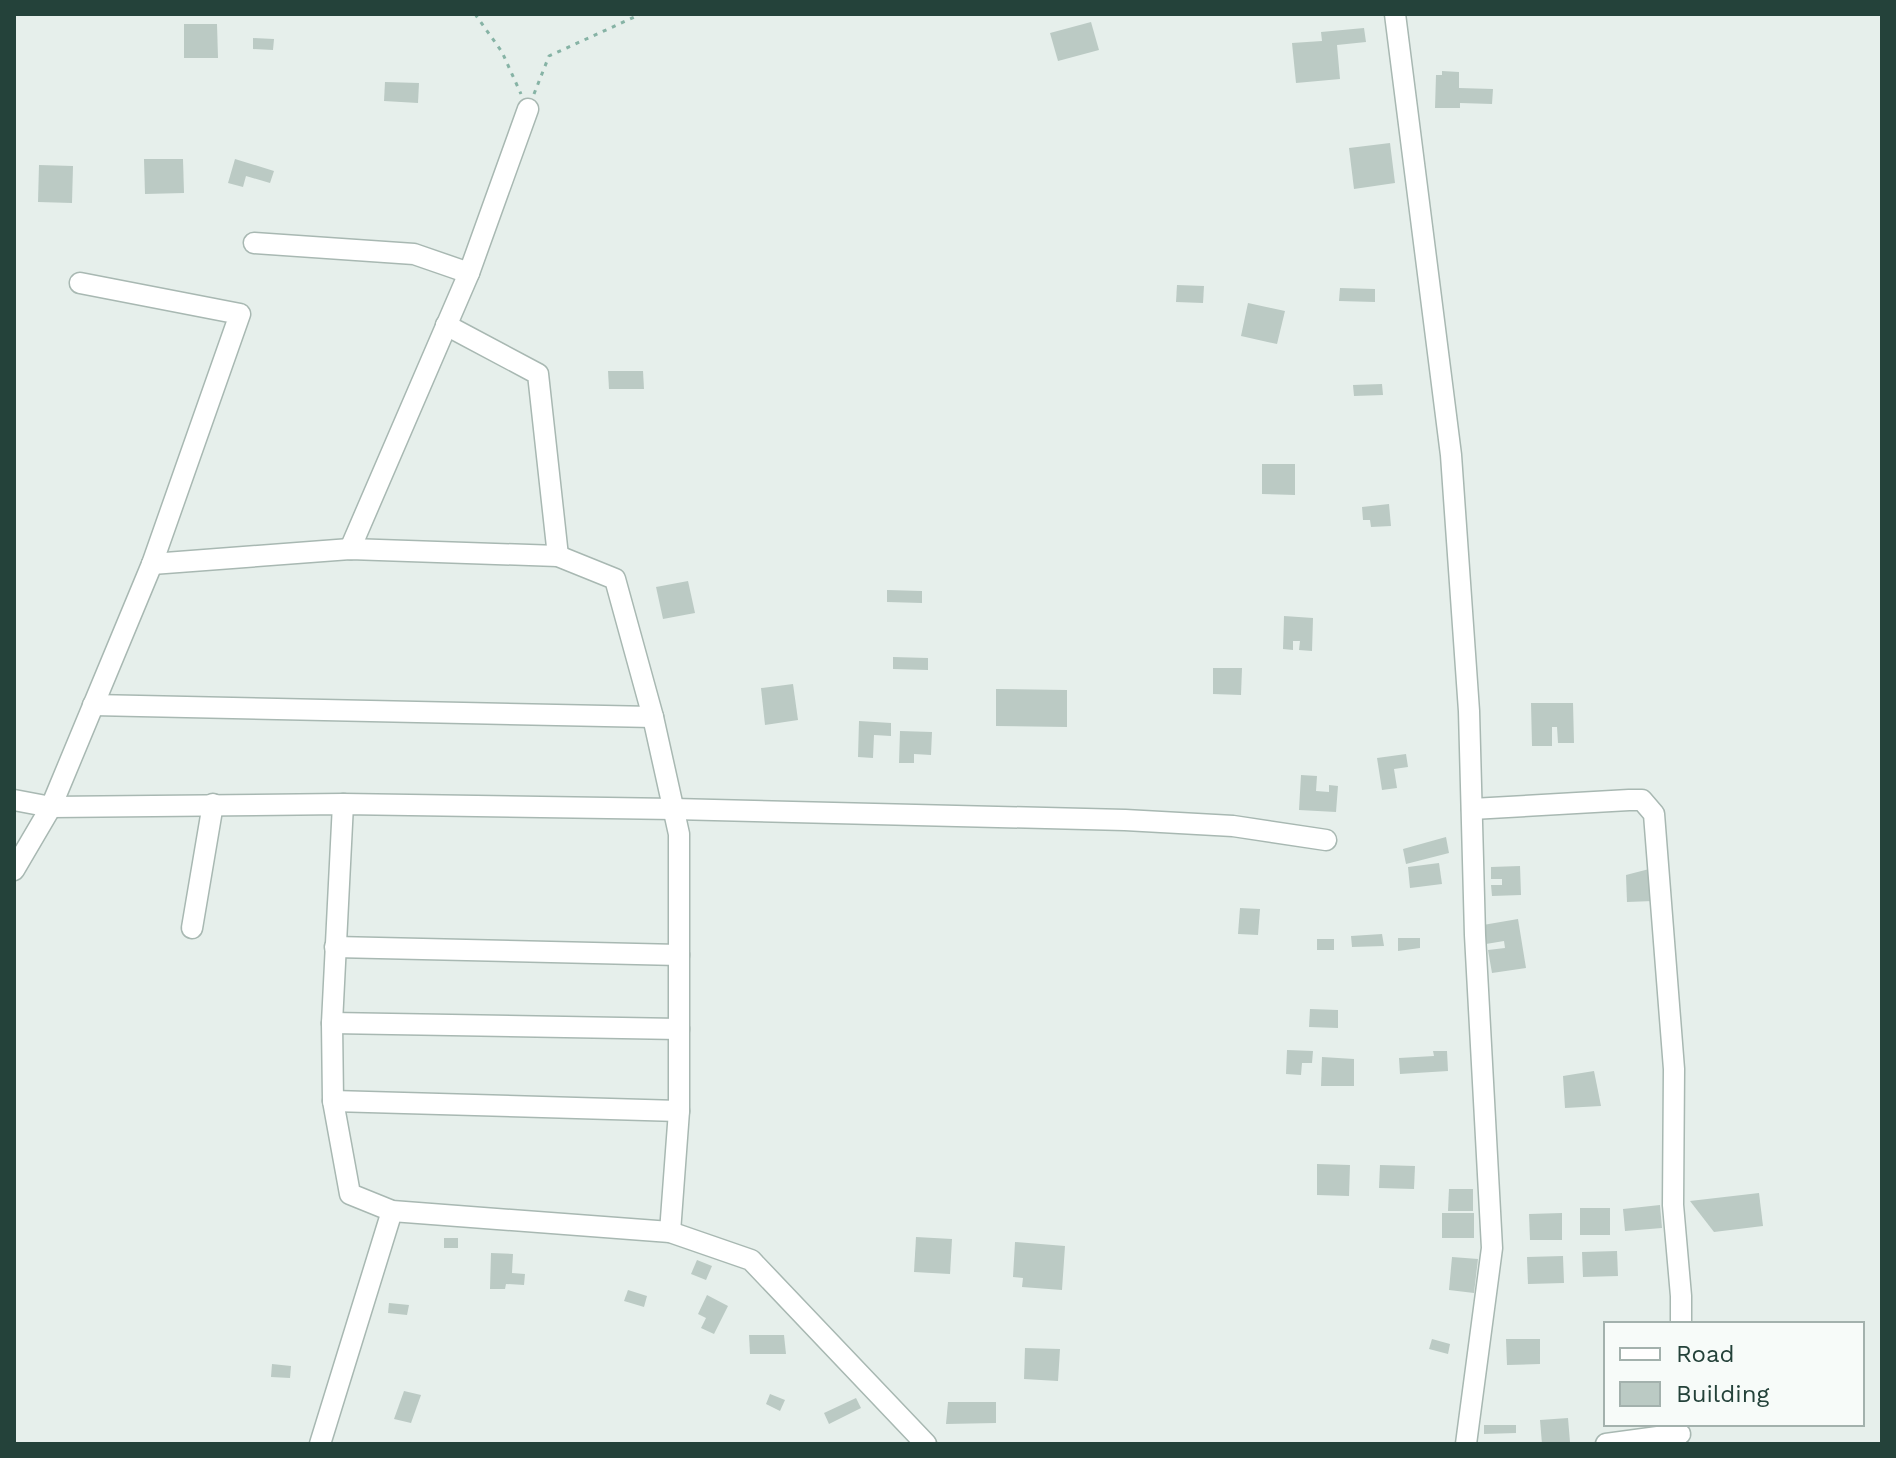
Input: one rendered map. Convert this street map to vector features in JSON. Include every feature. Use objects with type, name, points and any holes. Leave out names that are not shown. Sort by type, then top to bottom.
[{"type":"street","points":[[1395,14],[1451,455],[1469,711],[1475,935],[1492,1248],[1466,1444]]},
{"type":"street","points":[[350,549],[469,273],[528,109]]},
{"type":"street","points":[[254,243],[414,254],[469,273]]},
{"type":"street","points":[[14,870],[51,807],[152,564],[240,314],[80,283]]},
{"type":"street","points":[[446,325],[538,374],[558,556]]},
{"type":"street","points":[[152,564],[350,549],[558,556],[615,579],[653,717],[679,834],[679,1111],[670,1232]]},
{"type":"street","points":[[93,705],[653,717]]},
{"type":"street","points":[[14,800],[51,807],[343,804],[1125,820],[1233,826],[1326,840]]},
{"type":"street","points":[[1472,809],[1642,800],[1654,814],[1674,1069],[1673,1205],[1681,1322]]},
{"type":"street","points":[[192,928],[213,804]]},
{"type":"street","points":[[343,804],[332,1023],[333,1101],[350,1194],[392,1211],[670,1232],[751,1260],[926,1444]]},
{"type":"street","points":[[335,947],[679,955]]},
{"type":"street","points":[[332,1023],[679,1029]]},
{"type":"street","points":[[333,1101],[679,1111]]},
{"type":"street","points":[[320,1444],[392,1211]]},
{"type":"street","points":[[898,1444],[901,1418]]},
{"type":"street","points":[[1606,1444],[1680,1434]]},
{"type":"path","points":[[475,14],[502,52],[528,109]]},
{"type":"path","points":[[528,109],[549,56],[641,14]]},
{"type":"building","points":[[1091,22],[1099,50],[1058,61],[1050,33]]},
{"type":"building","points":[[184,24],[217,24],[218,58],[184,58]]},
{"type":"building","points":[[1364,28],[1366,42],[1337,45],[1340,79],[1296,83],[1292,43],[1322,41],[1321,32]]},
{"type":"building","points":[[253,38],[274,39],[273,50],[253,49]]},
{"type":"building","points":[[1442,71],[1459,72],[1459,88],[1493,89],[1492,104],[1460,103],[1460,108],[1435,108],[1436,75],[1442,75]]},
{"type":"building","points":[[385,82],[419,83],[418,103],[384,101]]},
{"type":"building","points":[[1390,143],[1395,183],[1354,189],[1349,148]]},
{"type":"building","points":[[144,159],[183,159],[184,193],[145,194]]},
{"type":"building","points":[[235,159],[274,171],[270,183],[246,176],[243,187],[228,183]]},
{"type":"building","points":[[39,165],[73,166],[72,203],[38,202]]},
{"type":"building","points":[[1177,285],[1204,286],[1203,303],[1176,302]]},
{"type":"building","points":[[1340,288],[1375,289],[1375,302],[1339,301]]},
{"type":"building","points":[[1248,303],[1285,311],[1277,344],[1241,336]]},
{"type":"building","points":[[608,371],[643,371],[644,389],[609,389]]},
{"type":"building","points":[[1382,384],[1383,395],[1354,396],[1353,385]]},
{"type":"building","points":[[1262,464],[1295,464],[1295,495],[1262,494]]},
{"type":"building","points":[[1389,504],[1391,526],[1371,527],[1370,520],[1363,520],[1362,507]]},
{"type":"building","points":[[688,581],[695,613],[663,619],[656,587]]},
{"type":"building","points":[[887,590],[922,591],[922,603],[887,602]]},
{"type":"building","points":[[1284,616],[1313,618],[1312,651],[1299,650],[1300,641],[1293,641],[1293,650],[1283,649]]},
{"type":"building","points":[[893,657],[928,658],[928,670],[893,669]]},
{"type":"building","points":[[1213,668],[1242,668],[1241,695],[1213,694]]},
{"type":"building","points":[[793,684],[798,720],[765,725],[761,688]]},
{"type":"building","points":[[996,689],[1067,690],[1067,727],[996,726]]},
{"type":"building","points":[[1531,703],[1573,703],[1574,743],[1558,743],[1557,727],[1552,727],[1552,746],[1532,746]]},
{"type":"building","points":[[859,721],[891,723],[891,736],[874,735],[873,758],[858,757]]},
{"type":"building","points":[[900,731],[932,732],[931,755],[914,754],[914,763],[899,763]]},
{"type":"building","points":[[1406,754],[1408,767],[1394,769],[1397,788],[1382,790],[1377,758]]},
{"type":"building","points":[[1301,775],[1317,776],[1316,791],[1329,792],[1329,785],[1338,786],[1336,812],[1299,810]]},
{"type":"building","points":[[1446,837],[1449,853],[1406,864],[1403,849]]},
{"type":"building","points":[[1439,863],[1442,884],[1410,888],[1408,867]]},
{"type":"building","points":[[1520,866],[1521,895],[1492,896],[1491,885],[1502,885],[1502,879],[1491,879],[1491,867]]},
{"type":"building","points":[[1653,868],[1653,901],[1627,902],[1626,875]]},
{"type":"building","points":[[1240,908],[1260,909],[1258,935],[1238,934]]},
{"type":"building","points":[[1518,919],[1526,968],[1492,973],[1488,950],[1505,948],[1504,941],[1486,944],[1483,925]]},
{"type":"building","points":[[1382,934],[1384,946],[1352,947],[1351,936]]},
{"type":"building","points":[[1398,938],[1420,938],[1420,948],[1398,951]]},
{"type":"building","points":[[1317,939],[1334,939],[1334,950],[1317,950]]},
{"type":"building","points":[[1310,1009],[1338,1010],[1338,1028],[1309,1027]]},
{"type":"building","points":[[1287,1050],[1313,1051],[1312,1063],[1302,1063],[1301,1075],[1286,1074]]},
{"type":"building","points":[[1433,1051],[1447,1051],[1448,1071],[1400,1074],[1399,1058],[1434,1056]]},
{"type":"building","points":[[1322,1057],[1354,1059],[1354,1086],[1321,1086]]},
{"type":"building","points":[[1594,1071],[1601,1106],[1565,1108],[1563,1076]]},
{"type":"building","points":[[1317,1164],[1350,1165],[1349,1196],[1317,1195]]},
{"type":"building","points":[[1380,1165],[1415,1166],[1414,1189],[1379,1188]]},
{"type":"building","points":[[1449,1189],[1473,1189],[1473,1211],[1448,1211]]},
{"type":"building","points":[[1759,1193],[1763,1226],[1714,1232],[1690,1201]]},
{"type":"building","points":[[1660,1205],[1662,1228],[1625,1231],[1623,1209]]},
{"type":"building","points":[[1580,1208],[1610,1208],[1610,1235],[1580,1235]]},
{"type":"building","points":[[1442,1213],[1474,1213],[1474,1238],[1442,1238]]},
{"type":"building","points":[[1562,1213],[1562,1240],[1530,1240],[1529,1214]]},
{"type":"building","points":[[916,1237],[952,1239],[950,1274],[914,1272]]},
{"type":"building","points":[[444,1238],[458,1238],[458,1248],[444,1248]]},
{"type":"building","points":[[1015,1242],[1065,1246],[1062,1290],[1022,1287],[1023,1278],[1013,1277]]},
{"type":"building","points":[[1617,1251],[1618,1276],[1583,1277],[1582,1252]]},
{"type":"building","points":[[491,1253],[513,1254],[512,1273],[525,1274],[524,1285],[506,1284],[505,1289],[490,1289]]},
{"type":"building","points":[[1563,1256],[1564,1283],[1528,1284],[1527,1257]]},
{"type":"building","points":[[1452,1257],[1478,1259],[1474,1293],[1449,1290]]},
{"type":"building","points":[[697,1260],[712,1266],[706,1280],[691,1274]]},
{"type":"building","points":[[628,1290],[647,1296],[644,1307],[624,1301]]},
{"type":"building","points":[[707,1295],[728,1306],[714,1334],[701,1328],[706,1318],[698,1314]]},
{"type":"building","points":[[389,1303],[409,1305],[407,1315],[388,1313]]},
{"type":"building","points":[[749,1335],[784,1335],[786,1354],[750,1354]]},
{"type":"building","points":[[1432,1339],[1450,1344],[1448,1354],[1429,1349]]},
{"type":"building","points":[[1506,1339],[1540,1339],[1540,1364],[1507,1365]]},
{"type":"building","points":[[1025,1348],[1060,1349],[1058,1381],[1024,1379]]},
{"type":"building","points":[[272,1364],[291,1366],[290,1378],[271,1377]]},
{"type":"building","points":[[404,1391],[421,1395],[411,1423],[394,1419]]},
{"type":"building","points":[[770,1394],[785,1400],[780,1411],[766,1404]]},
{"type":"building","points":[[856,1398],[861,1408],[829,1424],[824,1413]]},
{"type":"building","points":[[948,1402],[996,1402],[996,1423],[946,1424]]},
{"type":"building","points":[[1568,1418],[1570,1442],[1542,1444],[1540,1420]]},
{"type":"building","points":[[1484,1425],[1516,1425],[1516,1433],[1484,1434]]}]
